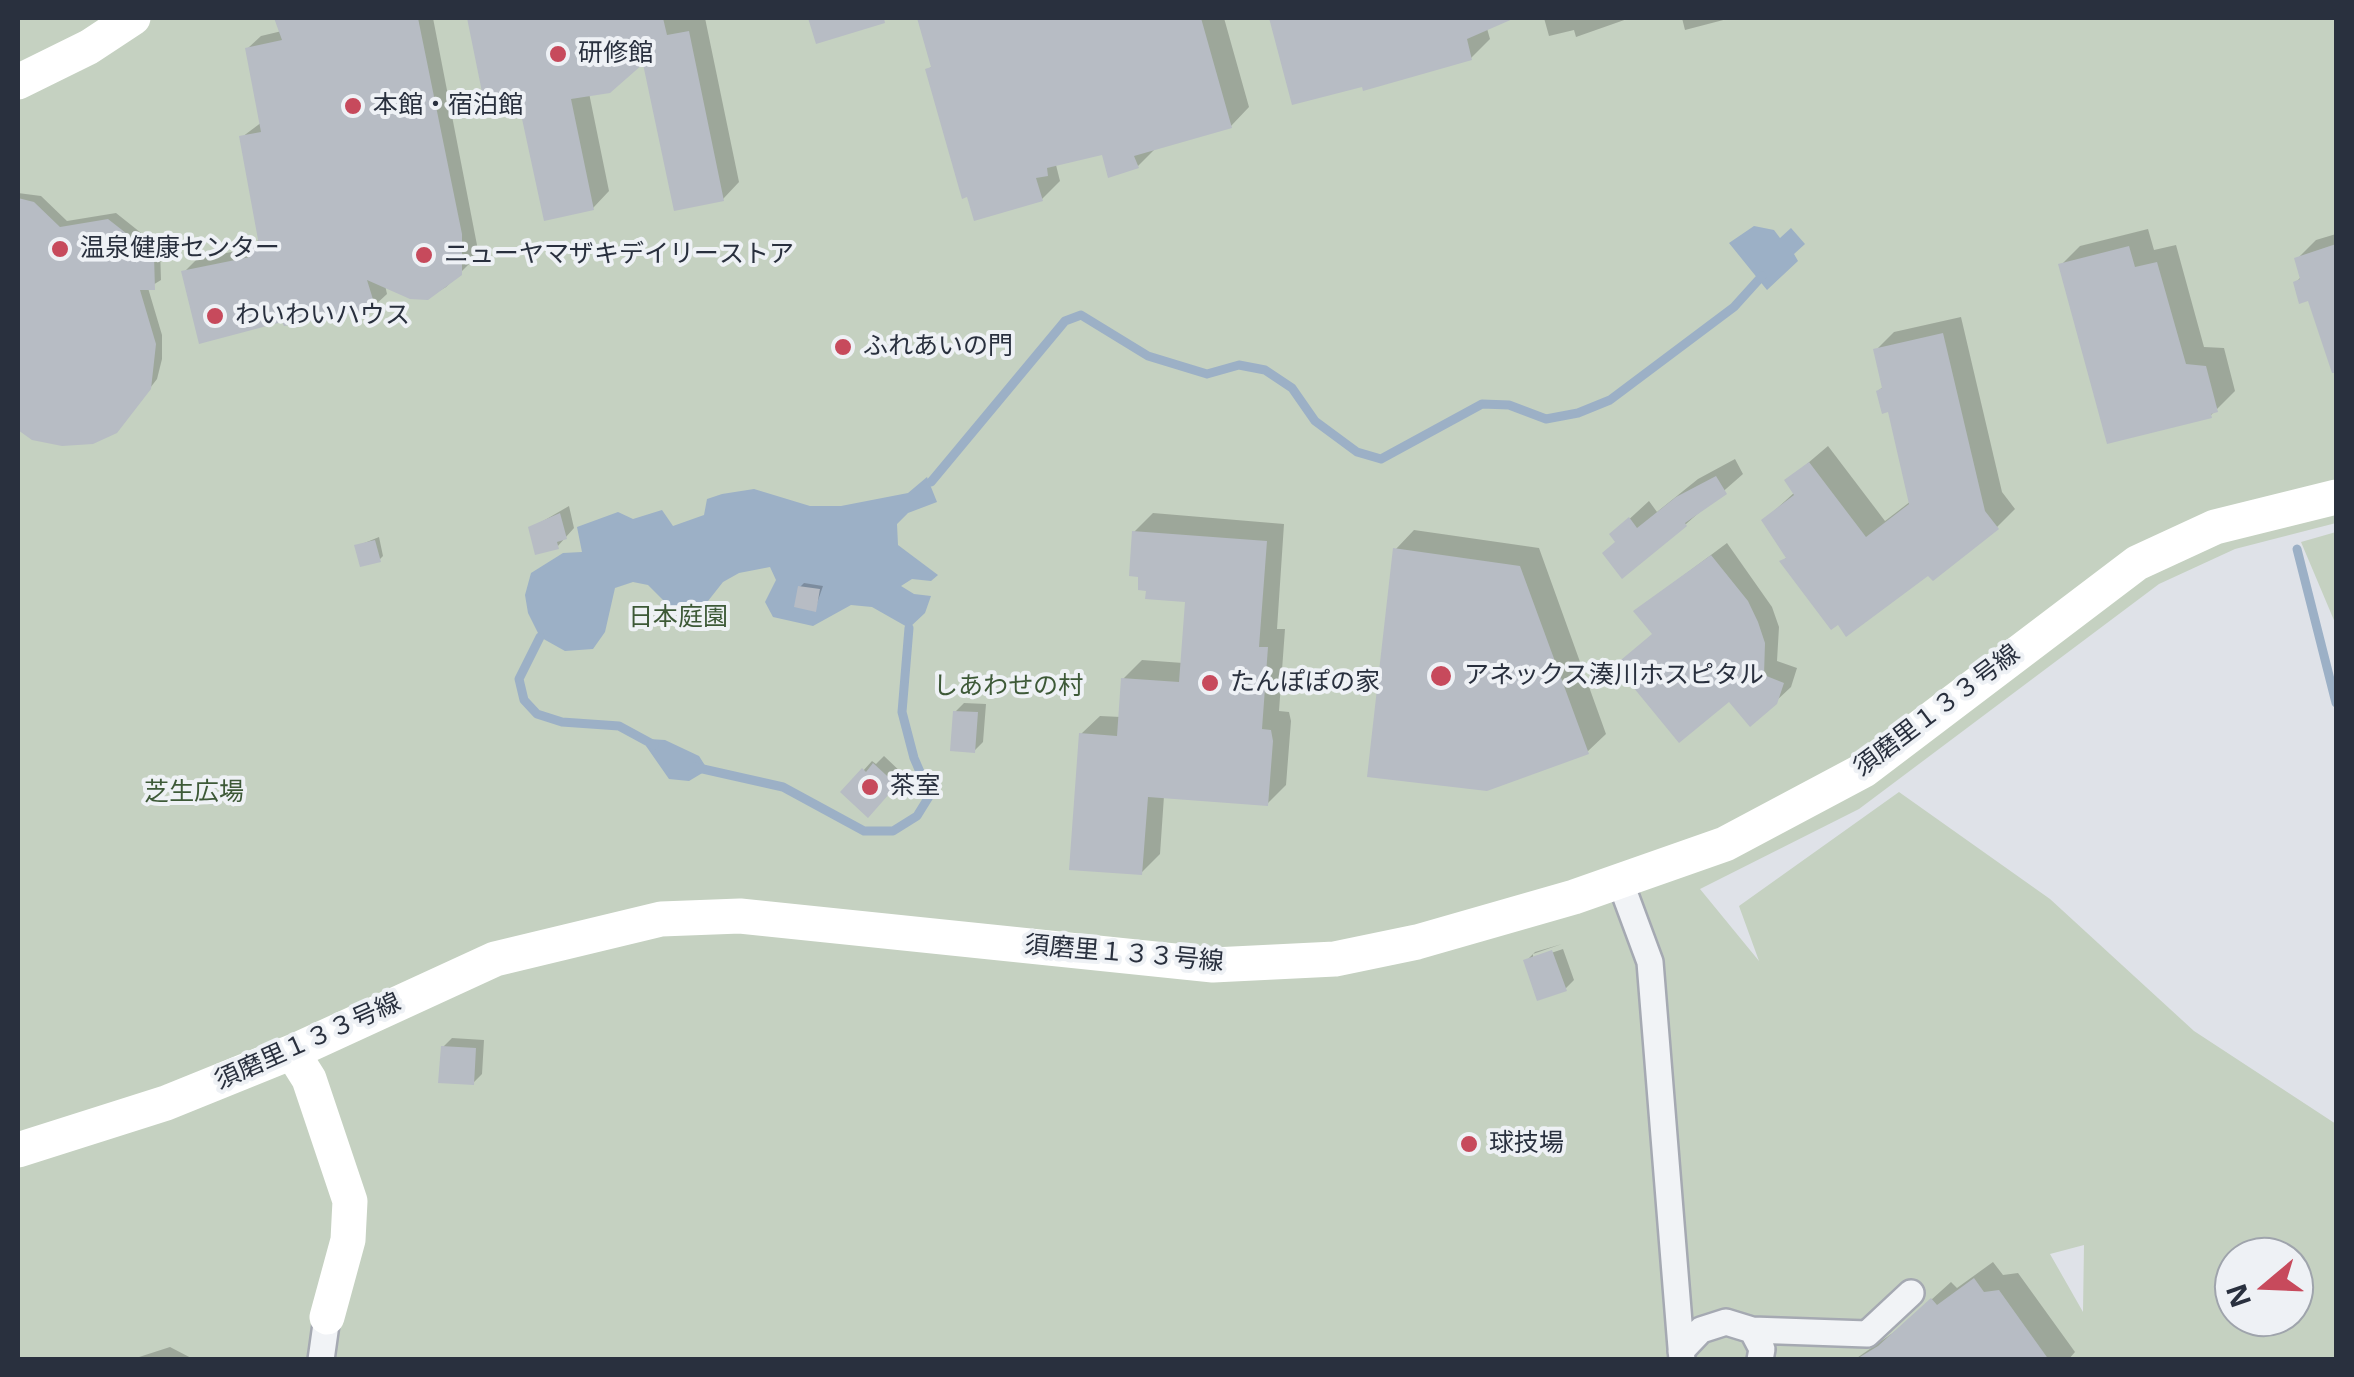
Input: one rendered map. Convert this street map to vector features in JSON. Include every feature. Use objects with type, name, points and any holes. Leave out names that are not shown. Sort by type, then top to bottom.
[{"type":"street","points":[[18,82],[89,47],[133,18]]},
{"type":"street","name":"須磨里１３３号線","points":[[18,1150],[166,1104],[292,1052],[495,958],[661,919],[740,916],[1213,965],[1335,959],[1417,942],[1620,881],[1725,844],[1864,770],[2136,563],[2215,527],[2336,497]]},
{"type":"street","points":[[1620,881],[1650,962],[1681,1355]]},
{"type":"street","points":[[292,1052],[310,1079],[350,1201],[348,1240],[321,1360]]},
{"type":"street","points":[[1681,1355],[1701,1330],[1726,1322],[1752,1330],[1868,1334],[1911,1292]]},
{"type":"street","points":[[1752,1330],[1762,1349],[1760,1360]]},
{"type":"green space","name":"しあわせの村","points":[[18,18],[2336,18],[2336,523],[2235,549],[2159,584],[1859,809],[1700,889],[1759,961],[1739,906],[1899,792],[2050,899],[2194,1031],[2336,1124],[2336,1359],[18,1359]],"holes":[[[2084,1245],[2083,1312],[2050,1254]]]},
{"type":"green space","points":[[2336,532],[2336,625],[2301,542]]},
{"type":"water","points":[[1754,226],[1774,230],[1780,238],[1791,228],[1805,244],[1794,254],[1798,261],[1767,290],[1729,243]]},
{"type":"water","points":[[927,477],[937,502],[908,513],[897,524],[898,545],[938,575],[931,581],[912,579],[901,586],[914,594],[931,596],[925,613],[909,628],[872,607],[851,605],[813,626],[773,617],[765,602],[776,580],[770,567],[739,573],[723,582],[708,601],[675,612],[648,585],[633,582],[615,588],[605,632],[593,649],[565,651],[540,637],[528,613],[525,595],[531,573],[563,553],[582,552],[577,527],[618,512],[633,519],[662,510],[673,526],[704,515],[707,499],[722,494],[754,489],[810,506],[841,506],[908,493]]},
{"type":"water","points":[[649,739],[665,740],[699,756],[706,767],[704,772],[689,781],[669,779],[646,746]]},
{"type":"building","points":[[274,18],[418,18],[462,234],[462,275],[428,300],[410,299],[367,280],[376,309],[284,326],[282,322],[199,344],[181,271],[250,257],[247,247],[259,245],[239,136],[261,132],[245,48],[282,40]]},
{"type":"building","points":[[467,18],[663,18],[667,35],[689,31],[724,201],[674,211],[643,64],[610,93],[571,99],[594,210],[544,221],[516,91],[483,97]]},
{"type":"building","points":[[808,18],[884,18],[885,23],[816,44]]},
{"type":"building","points":[[917,18],[1201,18],[1232,128],[1134,156],[1139,168],[1108,178],[1102,155],[1047,168],[1048,176],[1036,178],[1043,201],[974,221],[967,197],[962,199],[925,69],[931,67]]},
{"type":"building","points":[[1269,18],[1515,18],[1467,39],[1472,60],[1363,91],[1362,87],[1292,105]]},
{"type":"building","points":[[18,198],[34,202],[60,227],[108,219],[154,255],[155,290],[140,290],[156,344],[151,389],[117,433],[93,444],[62,446],[32,440],[18,430]]},
{"type":"building","points":[[2336,244],[2336,373],[2332,373],[2308,301],[2299,304],[2293,282],[2300,279],[2294,258]]},
{"type":"building","points":[[2129,246],[2135,267],[2157,262],[2186,364],[2206,366],[2218,412],[2211,414],[2212,418],[2107,444],[2058,264]]},
{"type":"building","points":[[1943,333],[1985,511],[1999,529],[1933,581],[1928,576],[1846,637],[1838,625],[1831,630],[1779,561],[1786,558],[1761,520],[1794,495],[1784,480],[1809,462],[1866,537],[1909,504],[1888,412],[1882,414],[1876,391],[1882,388],[1873,349]]},
{"type":"building","points":[[1716,476],[1727,494],[1685,523],[1687,526],[1622,579],[1602,553],[1615,542],[1609,534],[1629,517],[1637,528],[1676,497]]},
{"type":"building","points":[[560,513],[567,539],[557,542],[559,549],[535,555],[528,527]]},
{"type":"building","points":[[1132,531],[1267,541],[1259,647],[1268,647],[1262,729],[1271,730],[1273,741],[1268,806],[1148,797],[1142,875],[1069,870],[1079,733],[1117,736],[1121,678],[1179,682],[1185,602],[1145,599],[1146,591],[1138,590],[1138,577],[1129,576]]},
{"type":"building","points":[[375,540],[381,562],[360,567],[354,545]]},
{"type":"building","points":[[1393,548],[1520,566],[1589,754],[1487,791],[1367,777]]},
{"type":"building","points":[[1711,555],[1748,601],[1758,622],[1765,643],[1764,675],[1784,683],[1777,704],[1750,727],[1729,702],[1679,743],[1615,665],[1652,634],[1633,611]]},
{"type":"building","points":[[798,586],[820,589],[816,612],[794,607]]},
{"type":"building","points":[[953,711],[978,712],[975,753],[950,751]]},
{"type":"building","name":"茶室","points":[[873,763],[897,785],[868,818],[840,792],[862,768],[866,772]]},
{"type":"building","points":[[1552,950],[1567,991],[1537,1001],[1523,960]]},
{"type":"building","points":[[441,1046],[476,1048],[474,1085],[438,1083]]},
{"type":"building","points":[[1974,1278],[1984,1292],[1999,1290],[2049,1360],[1855,1360],[1878,1346],[1931,1298],[1937,1305]]},
{"type":"waterway","points":[[931,482],[1065,321],[1081,315],[1148,356],[1207,374],[1239,365],[1265,370],[1292,388],[1315,421],[1357,452],[1381,459],[1482,404],[1509,405],[1546,419],[1578,413],[1610,400],[1734,307],[1762,276]]},
{"type":"waterway","points":[[2297,549],[2336,703]]},
{"type":"waterway","points":[[694,767],[783,787],[864,831],[893,831],[917,816],[930,795],[914,758],[902,712],[909,628]]},
{"type":"waterway","points":[[540,637],[519,679],[524,700],[537,714],[562,722],[619,726],[654,745]]},
{"type":"place","name":"研修館","points":[[558,54]]},
{"type":"place","name":"本館・宿泊館","points":[[353,106]]},
{"type":"place","name":"温泉健康センター","points":[[60,249]]},
{"type":"place","name":"ニューヤマザキデイリーストア","points":[[424,255]]},
{"type":"place","name":"わいわいハウス","points":[[215,316]]},
{"type":"place","name":"ふれあいの門","points":[[843,347]]},
{"type":"place","name":"アネックス湊川ホスピタル","points":[[1441,676]]},
{"type":"place","name":"たんぽぽの家","points":[[1210,683]]},
{"type":"place","name":"茶室","points":[[870,787]]},
{"type":"place","name":"球技場","points":[[1469,1144]]},
{"type":"park label","name":"日本庭園","points":[[678,618]]},
{"type":"park label","name":"芝生広場","points":[[194,793]]}]
